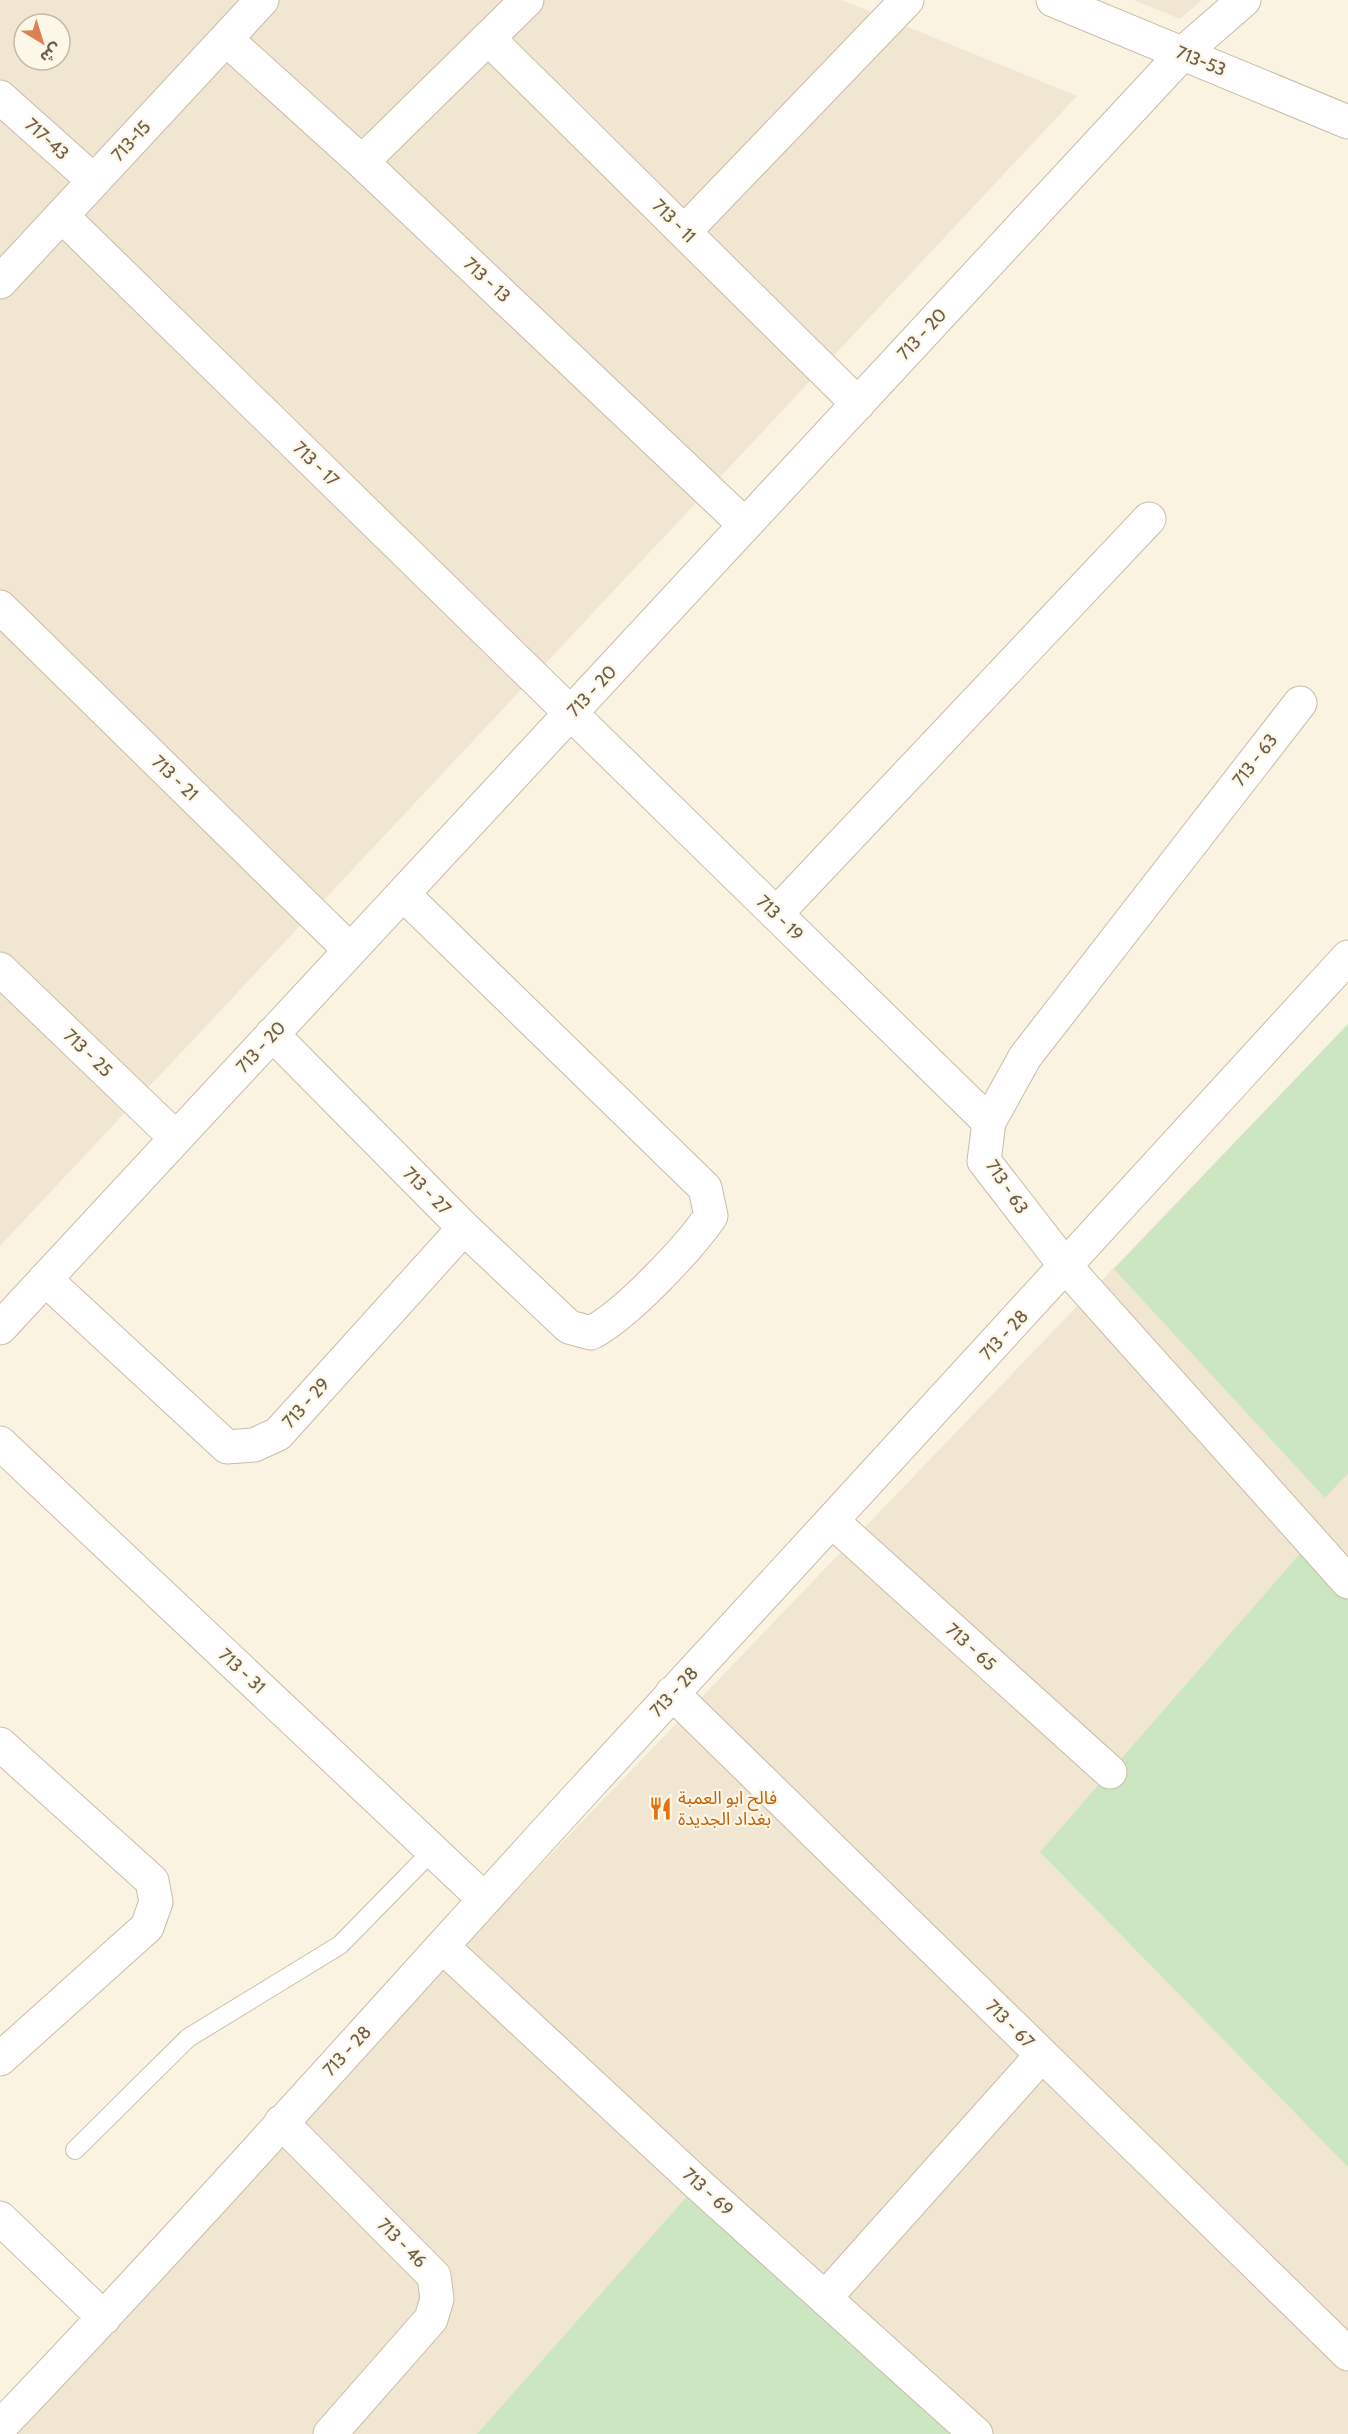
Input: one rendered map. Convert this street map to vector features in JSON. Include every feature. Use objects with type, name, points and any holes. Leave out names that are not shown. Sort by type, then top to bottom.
[{"type":"street","name":"713-15","points":[[0,282],[262,0]]},
{"type":"street","points":[[362,162],[527,0]]},
{"type":"street","points":[[685,231],[907,0]]},
{"type":"street","name":"713-53","points":[[1053,0],[1124,13],[1183,53],[1348,122]]},
{"type":"street","name":"713 - 20","points":[[0,1328],[1183,53],[1244,0]]},
{"type":"street","name":"713 - 13","points":[[226,39],[362,162],[745,525]]},
{"type":"street","name":"713 - 11","points":[[489,39],[858,404]]},
{"type":"street","name":"717-43","points":[[0,97],[94,182]]},
{"type":"street","name":"713 - 17","points":[[62,216],[571,713]]},
{"type":"street","points":[[776,914],[1149,519]]},
{"type":"street","name":"713 - 21","points":[[0,607],[350,950]]},
{"type":"street","name":"713 - 63","points":[[1300,703],[1025,1057],[989,1122],[984,1161],[1067,1268],[1348,1582]]},
{"type":"street","name":"713 - 19","points":[[571,713],[989,1122]]},
{"type":"street","name":"713 - 27","points":[[272,1034],[464,1228],[569,1327],[591,1332],[610,1323],[696,1238],[711,1216],[705,1188],[403,894]]},
{"type":"street","name":"713 - 28","points":[[0,2427],[104,2319],[281,2122],[443,1947],[484,1899],[1067,1268],[1348,957]]},
{"type":"street","name":"713 - 25","points":[[3,977],[176,1137]]},
{"type":"street","name":"713 - 29","points":[[45,1279],[227,1447],[254,1445],[278,1434],[464,1228]]},
{"type":"street","name":"713 - 31","points":[[0,1443],[484,1899]]},
{"type":"street","name":"713 - 65","points":[[832,1521],[1110,1772]]},
{"type":"street","name":"713 - 67","points":[[672,1694],[1348,2354]]},
{"type":"street","points":[[0,1744],[152,1881],[156,1902],[147,1927],[0,2059]]},
{"type":"street","name":"713 - 69","points":[[443,1947],[976,2434]]},
{"type":"street","points":[[825,2298],[1042,2055]]},
{"type":"street","name":"713 - 46","points":[[281,2122],[434,2276],[437,2299],[431,2319],[330,2434]]},
{"type":"street","points":[[0,2218],[104,2319]]},
{"type":"lane","points":[[75,2150],[188,2038],[340,1945],[433,1850]]},
{"type":"shaded area","points":[[0,0],[842,0],[1077,96],[0,1246]]},
{"type":"shaded area","points":[[1134,0],[1202,0],[1180,19]]},
{"type":"shaded area","points":[[1348,1024],[1348,2434],[0,2434],[0,2428]]},
{"type":"green space","points":[[1348,1024],[1348,1473],[1325,1498],[1114,1269]]},
{"type":"green space","points":[[1310,1542],[1348,1582],[1348,2167],[1040,1852]]},
{"type":"green space","points":[[698,2184],[976,2434],[477,2434]]},
{"type":"place","name":"فالح ابو العمبة بغداد الجديدة","points":[[660,1808]]}]
